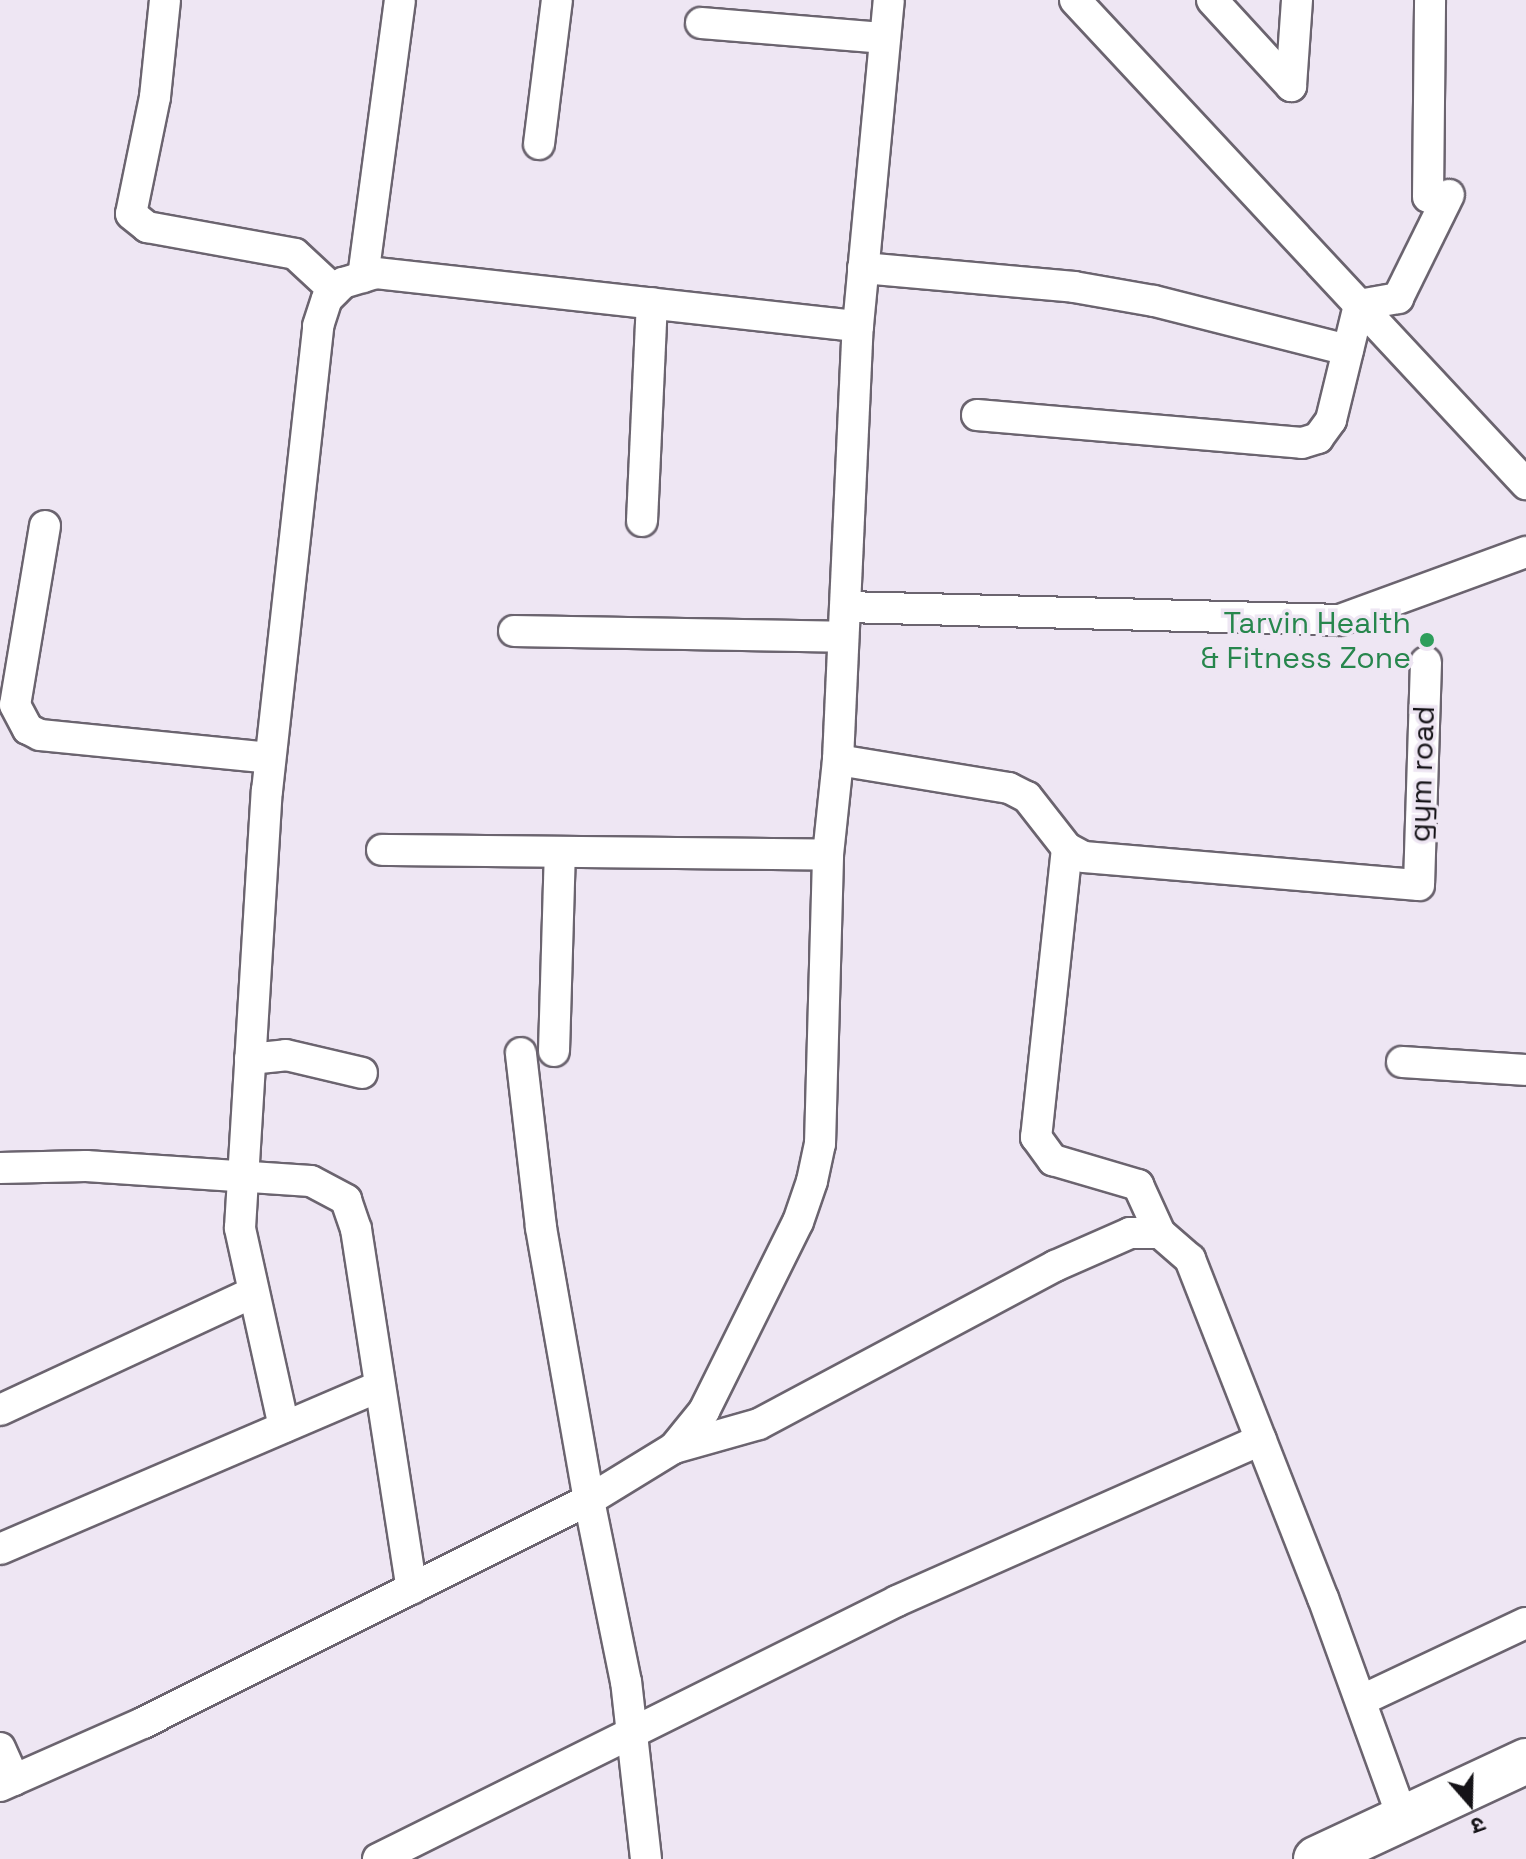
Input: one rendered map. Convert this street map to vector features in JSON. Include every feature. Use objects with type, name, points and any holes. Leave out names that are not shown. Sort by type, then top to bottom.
[{"type":"highway","points":[[1316,1859],[1526,1761]]},
{"type":"street","points":[[165,0],[155,97],[131,214],[147,227],[295,254],[335,291]]},
{"type":"street","points":[[363,277],[400,0]]},
{"type":"street","points":[[539,144],[557,0]]},
{"type":"street","points":[[674,1448],[704,1411],[798,1222],[820,1144],[828,855],[838,760],[858,326],[882,38],[889,0]]},
{"type":"street","points":[[1075,0],[1526,484]]},
{"type":"street","points":[[1212,0],[1291,86],[1297,0]]},
{"type":"street","points":[[1359,305],[1398,298],[1438,196],[1430,0]]},
{"type":"street","points":[[701,23],[882,38]]},
{"type":"street","points":[[863,268],[1074,287],[1348,350]]},
{"type":"street","points":[[284,1427],[240,1228],[270,758],[318,326],[327,299],[343,283],[376,273],[858,326]]},
{"type":"street","points":[[642,521],[652,303]]},
{"type":"street","points":[[977,415],[1302,443],[1318,438],[1331,420],[1359,305]]},
{"type":"street","points":[[45,526],[15,705],[28,729],[40,735],[270,758]]},
{"type":"street","points":[[514,631],[844,622],[1340,620],[1526,552]]},
{"type":"street","name":"gym road","points":[[1067,848],[1084,857],[1419,885],[1426,662]]},
{"type":"street","points":[[838,760],[1009,788],[1027,797],[1067,848],[1036,1137],[1053,1160],[1138,1185],[1160,1233]]},
{"type":"street","points":[[382,850],[828,855]]},
{"type":"street","points":[[554,1051],[560,852]]},
{"type":"street","points":[[521,1053],[541,1227],[632,1733],[646,1859]]},
{"type":"street","points":[[250,1059],[286,1055],[362,1073]]},
{"type":"street","points":[[1402,1062],[1526,1070]]},
{"type":"street","points":[[0,1168],[86,1166],[311,1181],[346,1200],[356,1229],[412,1589]]},
{"type":"street","points":[[0,1748],[7,1783],[143,1723],[412,1589],[589,1500],[674,1448],[759,1424],[1055,1266],[1130,1233],[1160,1233],[1179,1244],[1190,1259],[1362,1700],[1403,1819]]},
{"type":"street","points":[[0,1410],[252,1293]]},
{"type":"street","points":[[0,1549],[380,1386]]},
{"type":"street","points":[[378,1859],[897,1601],[1261,1440]]},
{"type":"street","points":[[1362,1700],[1526,1623]]},
{"type":"place","name":"Tarvin Health & Fitness Zone","points":[[1427,640]]}]
